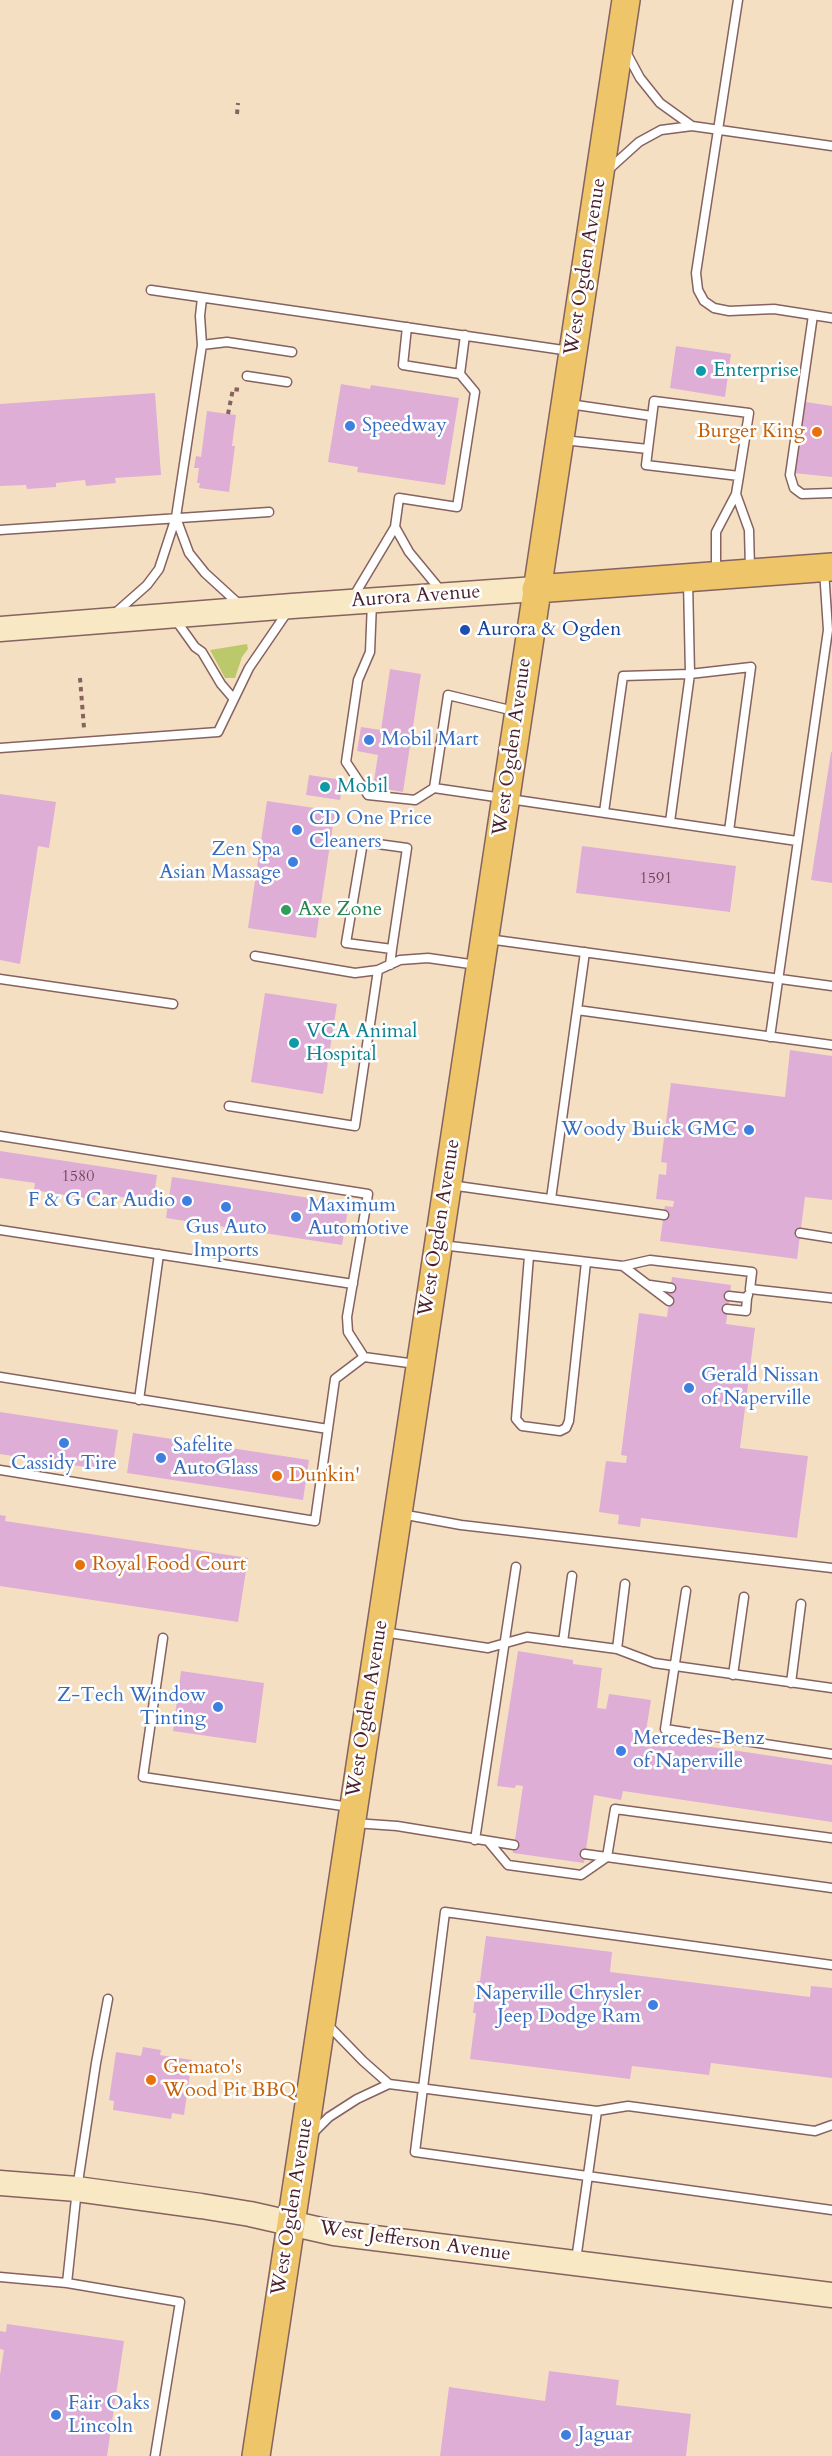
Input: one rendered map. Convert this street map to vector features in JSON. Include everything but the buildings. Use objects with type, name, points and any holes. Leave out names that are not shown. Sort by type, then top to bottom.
[{"type":"main road","name":"West Ogden Avenue","points":[[256,2456],[626,0]]},
{"type":"main road","name":"Aurora Avenue","points":[[536,589],[828,567]]},
{"type":"street","name":"Aurora Avenue","points":[[0,629],[536,589]]},
{"type":"street","name":"West Jefferson Avenue","points":[[0,2183],[77,2189],[250,2214],[334,2233],[832,2295]]},
{"type":"lane","points":[[738,0],[696,273],[698,290],[704,301],[714,308],[729,312],[774,309],[832,318]]},
{"type":"lane","points":[[620,41],[640,78],[660,104],[692,126]]},
{"type":"lane","points":[[599,177],[639,142],[661,130],[692,126],[832,146]]},
{"type":"lane","points":[[151,290],[573,351]]},
{"type":"lane","points":[[106,620],[147,585],[159,569],[176,517],[202,345],[200,316],[202,298]]},
{"type":"lane","points":[[813,315],[790,476],[794,488],[802,494],[832,493]]},
{"type":"lane","points":[[407,327],[403,365],[459,374],[475,392],[457,507],[399,498],[395,527],[361,601],[370,652],[358,680],[346,762],[368,795],[414,800],[434,788],[797,841]]},
{"type":"lane","points":[[459,374],[465,335]]},
{"type":"lane","points":[[202,345],[227,342],[292,352]]},
{"type":"lane","points":[[248,376],[288,382]]},
{"type":"lane","points":[[717,575],[716,532],[736,494],[739,476],[749,413],[654,401],[646,465],[739,476]]},
{"type":"lane","points":[[565,404],[652,416]]},
{"type":"lane","points":[[560,440],[648,449]]},
{"type":"lane","points":[[736,494],[749,530],[750,573]]},
{"type":"lane","points":[[0,530],[269,512]]},
{"type":"lane","points":[[176,517],[183,539],[194,559],[205,573],[245,609]]},
{"type":"lane","points":[[395,527],[409,552],[445,596]]},
{"type":"lane","points":[[770,1037],[828,630],[828,567]]},
{"type":"lane","points":[[670,822],[690,674],[688,577]]},
{"type":"lane","points":[[0,748],[218,732],[249,668],[292,606]]},
{"type":"lane","points":[[171,615],[202,652],[221,684],[233,698]]},
{"type":"lane","points":[[604,812],[623,676],[690,674],[751,667],[729,831]]},
{"type":"lane","points":[[434,788],[448,695],[518,712]]},
{"type":"lane","points":[[390,965],[408,848],[363,842],[346,943],[392,949]]},
{"type":"lane","points":[[484,939],[832,986]]},
{"type":"lane","points":[[551,1198],[585,952]]},
{"type":"lane","points":[[255,956],[355,973],[378,970],[400,960],[428,958],[480,965]]},
{"type":"lane","points":[[229,1106],[355,1126],[378,970]]},
{"type":"lane","points":[[0,979],[173,1004]]},
{"type":"lane","points":[[577,1010],[832,1045]]},
{"type":"lane","points":[[0,1136],[368,1194],[347,1317],[348,1332],[364,1357]]},
{"type":"lane","points":[[447,1184],[664,1215]]},
{"type":"lane","points":[[0,1230],[353,1284]]},
{"type":"lane","points":[[800,1233],[832,1238]]},
{"type":"lane","points":[[438,1244],[623,1266],[650,1260],[752,1272],[746,1311],[728,1309]]},
{"type":"lane","points":[[139,1400],[159,1254]]},
{"type":"lane","points":[[529,1256],[516,1419],[522,1426],[560,1431],[566,1428],[569,1421],[586,1262]]},
{"type":"lane","points":[[623,1266],[669,1301]]},
{"type":"lane","points":[[648,1284],[671,1288]]},
{"type":"lane","points":[[729,1296],[748,1293],[832,1298]]},
{"type":"lane","points":[[0,1470],[315,1521],[335,1379],[364,1357],[420,1364]]},
{"type":"lane","points":[[0,1377],[328,1429]]},
{"type":"lane","points":[[397,1514],[461,1525],[832,1568]]},
{"type":"lane","points":[[475,1839],[516,1567]]},
{"type":"lane","points":[[563,1642],[572,1576]]},
{"type":"lane","points":[[617,1649],[625,1584]]},
{"type":"lane","points":[[686,1591],[665,1729],[832,1754]]},
{"type":"lane","points":[[734,1675],[744,1597]]},
{"type":"lane","points":[[791,1683],[801,1604]]},
{"type":"lane","points":[[380,1631],[488,1648],[527,1637],[617,1649],[654,1663],[832,1688]]},
{"type":"lane","points":[[164,1638],[143,1777],[352,1815],[397,1826],[514,1845]]},
{"type":"lane","points":[[488,1841],[508,1865],[581,1875],[608,1857],[615,1809],[832,1838]]},
{"type":"lane","points":[[585,1854],[832,1888]]},
{"type":"lane","points":[[832,1965],[444,1912],[415,2152],[832,2210]]},
{"type":"lane","points":[[67,2283],[77,2189],[108,1999]]},
{"type":"lane","points":[[322,2019],[389,2084]]},
{"type":"lane","points":[[302,2146],[329,2116],[357,2099],[389,2084],[597,2110],[628,2106],[815,2131],[832,2125]]},
{"type":"lane","points":[[576,2264],[597,2110]]},
{"type":"lane","points":[[0,2277],[67,2283],[180,2302],[155,2456]]},
{"type":"path","points":[[237,114],[238,103]]},
{"type":"path","points":[[228,414],[233,389]]},
{"type":"path","points":[[80,678],[85,742]]},
{"type":"green space","points":[[247,644],[248,649],[242,657],[235,678],[225,678],[210,650]]},
{"type":"place","name":"Enterprise","points":[[701,371]]},
{"type":"place","name":"Speedway","points":[[350,426]]},
{"type":"place","name":"Burger King","points":[[817,432]]},
{"type":"place","name":"Aurora & Ogden","points":[[465,630]]},
{"type":"place","name":"Mobil Mart","points":[[369,740]]},
{"type":"place","name":"Mobil","points":[[325,787]]},
{"type":"place","name":"CD One Price Cleaners","points":[[297,830]]},
{"type":"place","name":"Zen Spa Asian Massage","points":[[293,862]]},
{"type":"place","name":"Axe Zone","points":[[286,910]]},
{"type":"place","name":"VCA Animal Hospital","points":[[294,1043]]},
{"type":"place","name":"Woody Buick GMC","points":[[749,1130]]},
{"type":"place","name":"F & G Car Audio","points":[[187,1201]]},
{"type":"place","name":"Gus Auto Imports","points":[[226,1207]]},
{"type":"place","name":"Maximum Automotive","points":[[296,1217]]},
{"type":"place","name":"Gerald Nissan of Naperville","points":[[689,1388]]},
{"type":"place","name":"Cassidy Tire","points":[[64,1443]]},
{"type":"place","name":"Safelite AutoGlass","points":[[161,1458]]},
{"type":"place","name":"Dunkin'","points":[[277,1476]]},
{"type":"place","name":"Royal Food Court","points":[[80,1565]]},
{"type":"place","name":"Z-Tech Window Tinting","points":[[218,1707]]},
{"type":"place","name":"Mercedes-Benz of Naperville","points":[[621,1751]]},
{"type":"place","name":"Naperville Chrysler Jeep Dodge Ram","points":[[653,2005]]},
{"type":"place","name":"Gemato's Wood Pit BBQ","points":[[151,2080]]},
{"type":"place","name":"Fair Oaks Lincoln","points":[[56,2415]]},
{"type":"place","name":"Jaguar","points":[[566,2435]]}]
